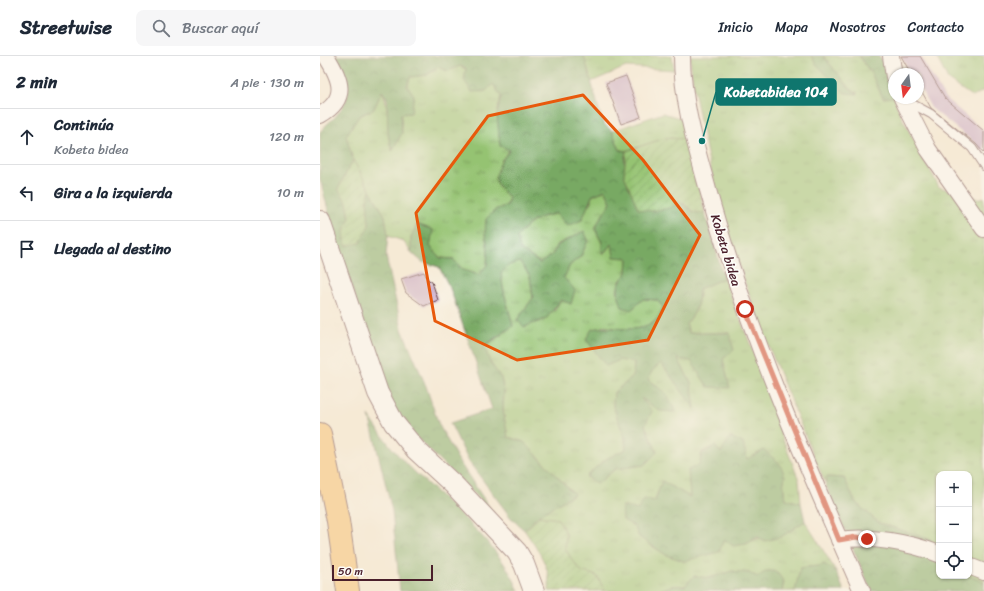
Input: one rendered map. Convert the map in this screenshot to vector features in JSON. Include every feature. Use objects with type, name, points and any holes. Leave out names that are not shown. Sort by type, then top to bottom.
[{"type":"highway","points":[[320,434],[338,521],[348,591]]},
{"type":"highway","points":[[320,500],[342,591]]},
{"type":"street","points":[[320,115],[333,108],[340,90],[336,72],[326,56]]},
{"type":"street","name":"Kobeta bidea","points":[[682,56],[690,118],[712,203],[732,270],[750,322],[839,540],[862,591]]},
{"type":"street","points":[[891,56],[893,68]]},
{"type":"street","points":[[906,104],[928,149],[984,229]]},
{"type":"street","points":[[320,221],[378,393],[394,423],[416,450],[454,486],[517,552],[524,564],[534,591]]},
{"type":"street","points":[[839,540],[856,537],[878,540],[936,553]]},
{"type":"street","points":[[972,567],[984,572]]},
{"type":"lane","points":[[914,104],[931,114],[972,148],[984,166]]},
{"type":"highlighted area","points":[[583,95],[643,160],[700,235],[648,340],[517,360],[435,321],[416,213],[488,116]]},
{"type":"green space","points":[[334,56],[584,56],[603,123],[612,131],[620,150],[626,151],[624,162],[694,212],[705,213],[724,278],[699,289],[696,308],[686,324],[689,333],[729,333],[734,350],[723,359],[730,388],[708,387],[691,361],[678,359],[691,383],[695,409],[661,363],[652,371],[648,380],[666,393],[676,412],[660,411],[641,398],[652,411],[645,425],[657,452],[644,465],[615,469],[597,484],[586,476],[606,459],[626,449],[625,438],[613,406],[614,392],[633,377],[634,363],[620,360],[606,366],[586,339],[592,329],[633,329],[649,325],[655,321],[663,307],[657,300],[643,299],[631,310],[622,307],[618,289],[620,282],[627,273],[628,258],[614,257],[612,244],[602,254],[602,243],[595,229],[611,202],[605,190],[592,196],[582,220],[567,226],[557,214],[544,216],[534,221],[517,237],[520,250],[540,263],[552,255],[558,245],[584,231],[588,240],[581,256],[570,265],[564,278],[575,290],[571,304],[561,300],[546,319],[524,327],[517,320],[533,298],[530,276],[520,262],[509,265],[501,273],[503,288],[513,326],[484,346],[490,362],[501,378],[504,392],[503,411],[508,437],[524,442],[574,494],[538,516],[525,531],[511,518],[469,462],[450,423],[492,409],[450,288],[439,267],[422,262],[411,252],[411,237],[417,224],[433,230],[430,246],[440,258],[453,259],[463,270],[479,275],[487,265],[488,249],[485,234],[486,219],[495,210],[507,205],[509,197],[500,189],[495,178],[501,161],[510,150],[500,146],[497,115],[501,96],[493,84],[486,91],[472,92],[464,80],[466,68],[460,66],[448,71],[438,67],[427,75],[410,77],[407,86],[414,95],[411,113],[401,114],[402,133],[392,151],[388,134],[387,99],[382,91],[374,109],[359,116],[346,136],[353,160],[338,189],[347,202],[350,219],[344,230],[369,225],[367,200],[370,190],[385,216],[388,236],[386,256],[402,329],[426,386],[439,425],[460,463],[494,514],[414,435],[396,411],[385,387],[335,237],[320,179],[320,132],[342,108],[348,93],[346,80]]},
{"type":"green space","points":[[584,56],[672,56],[674,70],[626,67],[591,82]]},
{"type":"green space","points":[[690,56],[811,56],[826,73],[858,93],[849,87],[823,56],[859,56],[871,73],[883,98],[888,98],[888,104],[896,104],[900,114],[939,187],[978,199],[984,197],[984,582],[972,577],[972,471],[936,471],[936,554],[931,540],[879,523],[856,503],[844,478],[827,477],[826,485],[758,320],[729,235],[706,149],[694,91]]},
{"type":"green space","points":[[811,56],[823,56],[849,87],[858,94],[845,93],[816,64]]},
{"type":"green space","points":[[859,56],[877,56],[881,58],[888,79],[888,98],[883,98],[871,73]]},
{"type":"green space","points":[[936,56],[984,56],[984,90],[973,97],[948,80]]},
{"type":"green space","points":[[460,66],[493,84],[501,96],[498,112],[498,124],[510,149],[501,161],[500,189],[509,197],[507,205],[495,210],[485,234],[488,249],[487,265],[480,275],[463,270],[453,259],[440,258],[430,246],[432,230],[411,237],[411,252],[403,241],[388,236],[385,216],[353,160],[346,136],[359,116],[374,109],[382,91],[387,106],[388,136],[392,151],[402,133],[401,114],[410,77],[427,75],[438,67],[447,71]]},
{"type":"green space","points":[[663,113],[683,119],[687,139],[665,138],[626,151],[620,150],[612,131]]},
{"type":"green space","points":[[665,138],[687,139],[705,213],[694,212],[679,200],[671,208],[651,211],[638,209],[624,175],[626,151]]},
{"type":"green space","points":[[353,160],[370,190],[367,200],[369,225],[360,243],[346,246],[344,230],[350,218],[347,202],[338,189]]},
{"type":"green space","points":[[605,190],[611,202],[595,229],[602,243],[603,254],[612,244],[628,258],[627,273],[619,282],[617,293],[631,310],[643,299],[657,300],[664,308],[659,317],[650,325],[637,329],[622,329],[603,326],[586,339],[597,352],[634,363],[633,377],[614,392],[613,406],[625,438],[626,450],[606,459],[586,477],[597,484],[615,469],[644,465],[657,452],[645,425],[639,396],[666,393],[648,380],[652,371],[661,362],[695,408],[691,383],[678,359],[691,360],[708,387],[723,359],[729,333],[689,333],[686,323],[696,308],[699,289],[724,278],[779,417],[781,434],[799,480],[801,503],[786,499],[783,486],[785,476],[747,459],[721,453],[715,446],[702,452],[699,465],[689,482],[690,498],[680,491],[658,491],[655,501],[634,526],[638,533],[649,544],[662,552],[684,561],[724,539],[746,544],[753,540],[791,529],[805,521],[836,571],[824,564],[815,568],[807,566],[795,591],[782,591],[784,582],[758,577],[749,573],[732,571],[708,579],[694,576],[685,586],[671,586],[658,591],[605,591],[597,576],[581,571],[572,560],[565,548],[566,533],[558,519],[538,516],[574,494],[524,442],[508,437],[503,411],[504,392],[501,378],[489,362],[484,346],[513,326],[503,288],[501,273],[509,265],[520,261],[530,276],[533,298],[517,320],[555,310],[561,299],[571,304],[563,278],[570,265],[581,256],[588,240],[584,232],[558,244],[552,255],[541,263],[520,250],[517,237],[525,228],[541,216],[557,214],[589,206],[592,196]]},
{"type":"green space","points":[[369,416],[386,441],[413,471],[465,518],[481,535],[509,571],[519,591],[400,591],[392,511]]},
{"type":"green space","points":[[730,437],[743,443],[747,459],[764,450],[780,464],[785,476],[783,486],[786,499],[801,503],[805,521],[781,537],[765,541],[758,537],[746,544],[733,546],[724,539],[719,552],[684,561],[666,555],[639,537],[634,526],[623,520],[622,506],[638,510],[644,499],[655,501],[662,481],[690,497],[688,470],[699,465],[702,453],[715,446],[721,453]]},
{"type":"green space","points":[[826,477],[844,478],[856,503],[879,523],[931,540],[936,554],[936,579],[972,579],[972,577],[984,582],[984,591],[871,591],[826,486]]},
{"type":"green space","points":[[538,516],[558,519],[566,533],[565,548],[572,560],[581,571],[597,576],[605,591],[549,591],[546,566],[539,552],[525,531]]},
{"type":"green space","points":[[824,564],[836,571],[844,591],[795,591],[800,568]]},
{"type":"green space","points":[[732,571],[749,573],[758,577],[766,571],[776,571],[784,582],[782,591],[658,591],[671,586],[685,586],[694,576],[709,578]]},
{"type":"building","points":[[901,56],[920,56],[945,98],[984,131],[984,153],[976,144],[931,108],[924,96],[924,68],[908,68]]},
{"type":"building","points":[[626,76],[641,117],[621,124],[606,83]]},
{"type":"building","points":[[424,272],[427,279],[432,282],[438,300],[424,306],[406,293],[401,279]]},
{"type":"place","name":"Kobetabidea 104","points":[[702,141]]},
{"type":"route","points":[[745,309],[839,540],[856,537],[867,539]]}]
